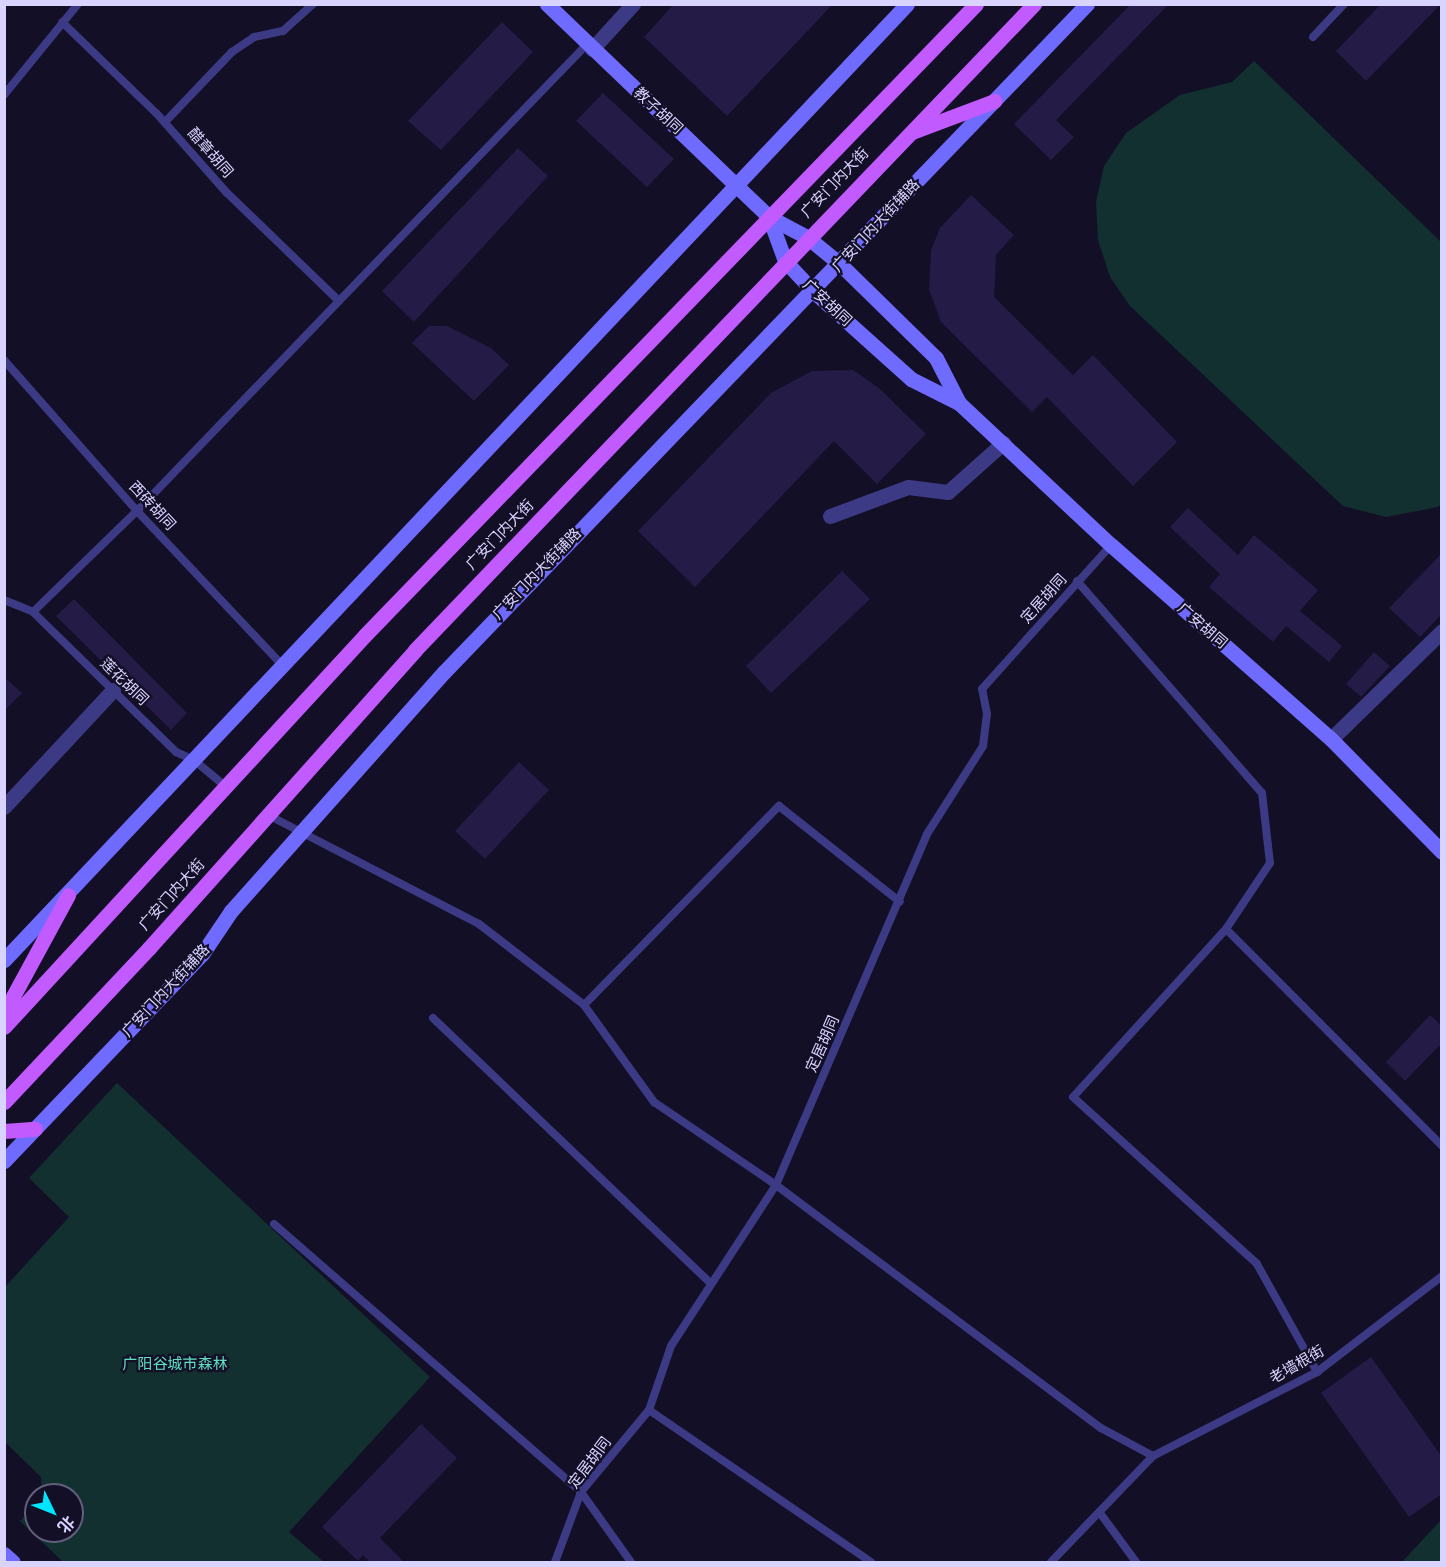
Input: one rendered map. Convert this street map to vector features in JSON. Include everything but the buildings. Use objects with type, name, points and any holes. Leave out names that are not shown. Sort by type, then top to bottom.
[{"type":"main road","name":"广安门内大街","points":[[4,1027],[224,785],[976,4]]},
{"type":"main road","name":"广安门内大街","points":[[4,1102],[415,650],[807,237],[1034,4]]},
{"type":"main road","points":[[906,134],[994,101]]},
{"type":"main road","points":[[4,1014],[68,895]]},
{"type":"main road","points":[[4,1131],[35,1129]]},
{"type":"street","name":"教子胡同","points":[[547,4],[589,47],[769,217]]},
{"type":"street","points":[[589,47],[633,4]]},
{"type":"street","points":[[4,960],[68,895],[907,4]]},
{"type":"street","name":"广安门内大街辅路","points":[[4,1161],[202,954],[231,911],[300,831],[550,559],[840,264],[1087,4]]},
{"type":"street","points":[[769,217],[785,261]]},
{"type":"street","name":"广安胡同","points":[[769,217],[807,237],[840,264],[936,358],[959,402]]},
{"type":"street","name":"广安胡同","points":[[785,261],[813,291],[911,379],[959,402],[1111,545],[1331,739],[1442,852]]},
{"type":"street","points":[[830,516],[908,487],[948,492],[1004,443]]},
{"type":"street","points":[[1331,739],[1442,631]]},
{"type":"street","points":[[4,807],[113,690]]},
{"type":"street","points":[[4,1554],[13,1563]]},
{"type":"lane","points":[[4,95],[78,4]]},
{"type":"lane","points":[[165,122],[232,52],[254,37],[283,31],[313,4]]},
{"type":"lane","points":[[1313,37],[1344,4]]},
{"type":"lane","name":"醋章胡同","points":[[62,22],[165,122],[227,193],[339,301]]},
{"type":"lane","points":[[33,612],[137,512],[339,301],[589,47]]},
{"type":"lane","name":"西砖胡同","points":[[4,360],[137,512],[283,666]]},
{"type":"lane","name":"定居胡同","points":[[555,1563],[581,1492],[649,1410],[671,1346],[776,1185],[900,902],[927,834],[983,746],[987,714],[982,689],[1111,545]]},
{"type":"lane","points":[[1077,581],[1262,794],[1270,863],[1226,929],[1073,1097],[1257,1264],[1317,1372]]},
{"type":"lane","name":"莲花胡同","points":[[4,600],[33,612],[176,752],[194,760],[224,785]]},
{"type":"lane","points":[[584,1005],[779,806],[900,902]]},
{"type":"lane","points":[[268,814],[479,924],[584,1005],[654,1102],[776,1185],[1101,1428],[1153,1456]]},
{"type":"lane","points":[[1226,929],[1442,1146]]},
{"type":"lane","points":[[433,1018],[710,1283]]},
{"type":"lane","points":[[274,1224],[581,1492],[631,1563]]},
{"type":"lane","name":"老墙根街","points":[[1051,1563],[1153,1456],[1317,1372],[1442,1276]]},
{"type":"lane","points":[[649,1410],[871,1563]]},
{"type":"lane","points":[[1100,1513],[1136,1563]]},
{"type":"green space","points":[[1254,61],[1441,242],[1442,503],[1438,507],[1386,517],[1343,506],[1130,306],[1110,277],[1098,240],[1096,202],[1104,166],[1126,133],[1180,95],[1232,82]]},
{"type":"green space","name":"广阳谷城市森林","points":[[117,1083],[430,1377],[289,1532],[324,1562],[63,1562],[43,1543],[84,1543],[84,1483],[41,1483],[41,1477],[5,1442],[5,1287],[69,1217],[29,1178]]},
{"type":"green space","points":[[1441,1520],[1441,1562],[1402,1562]]}]
